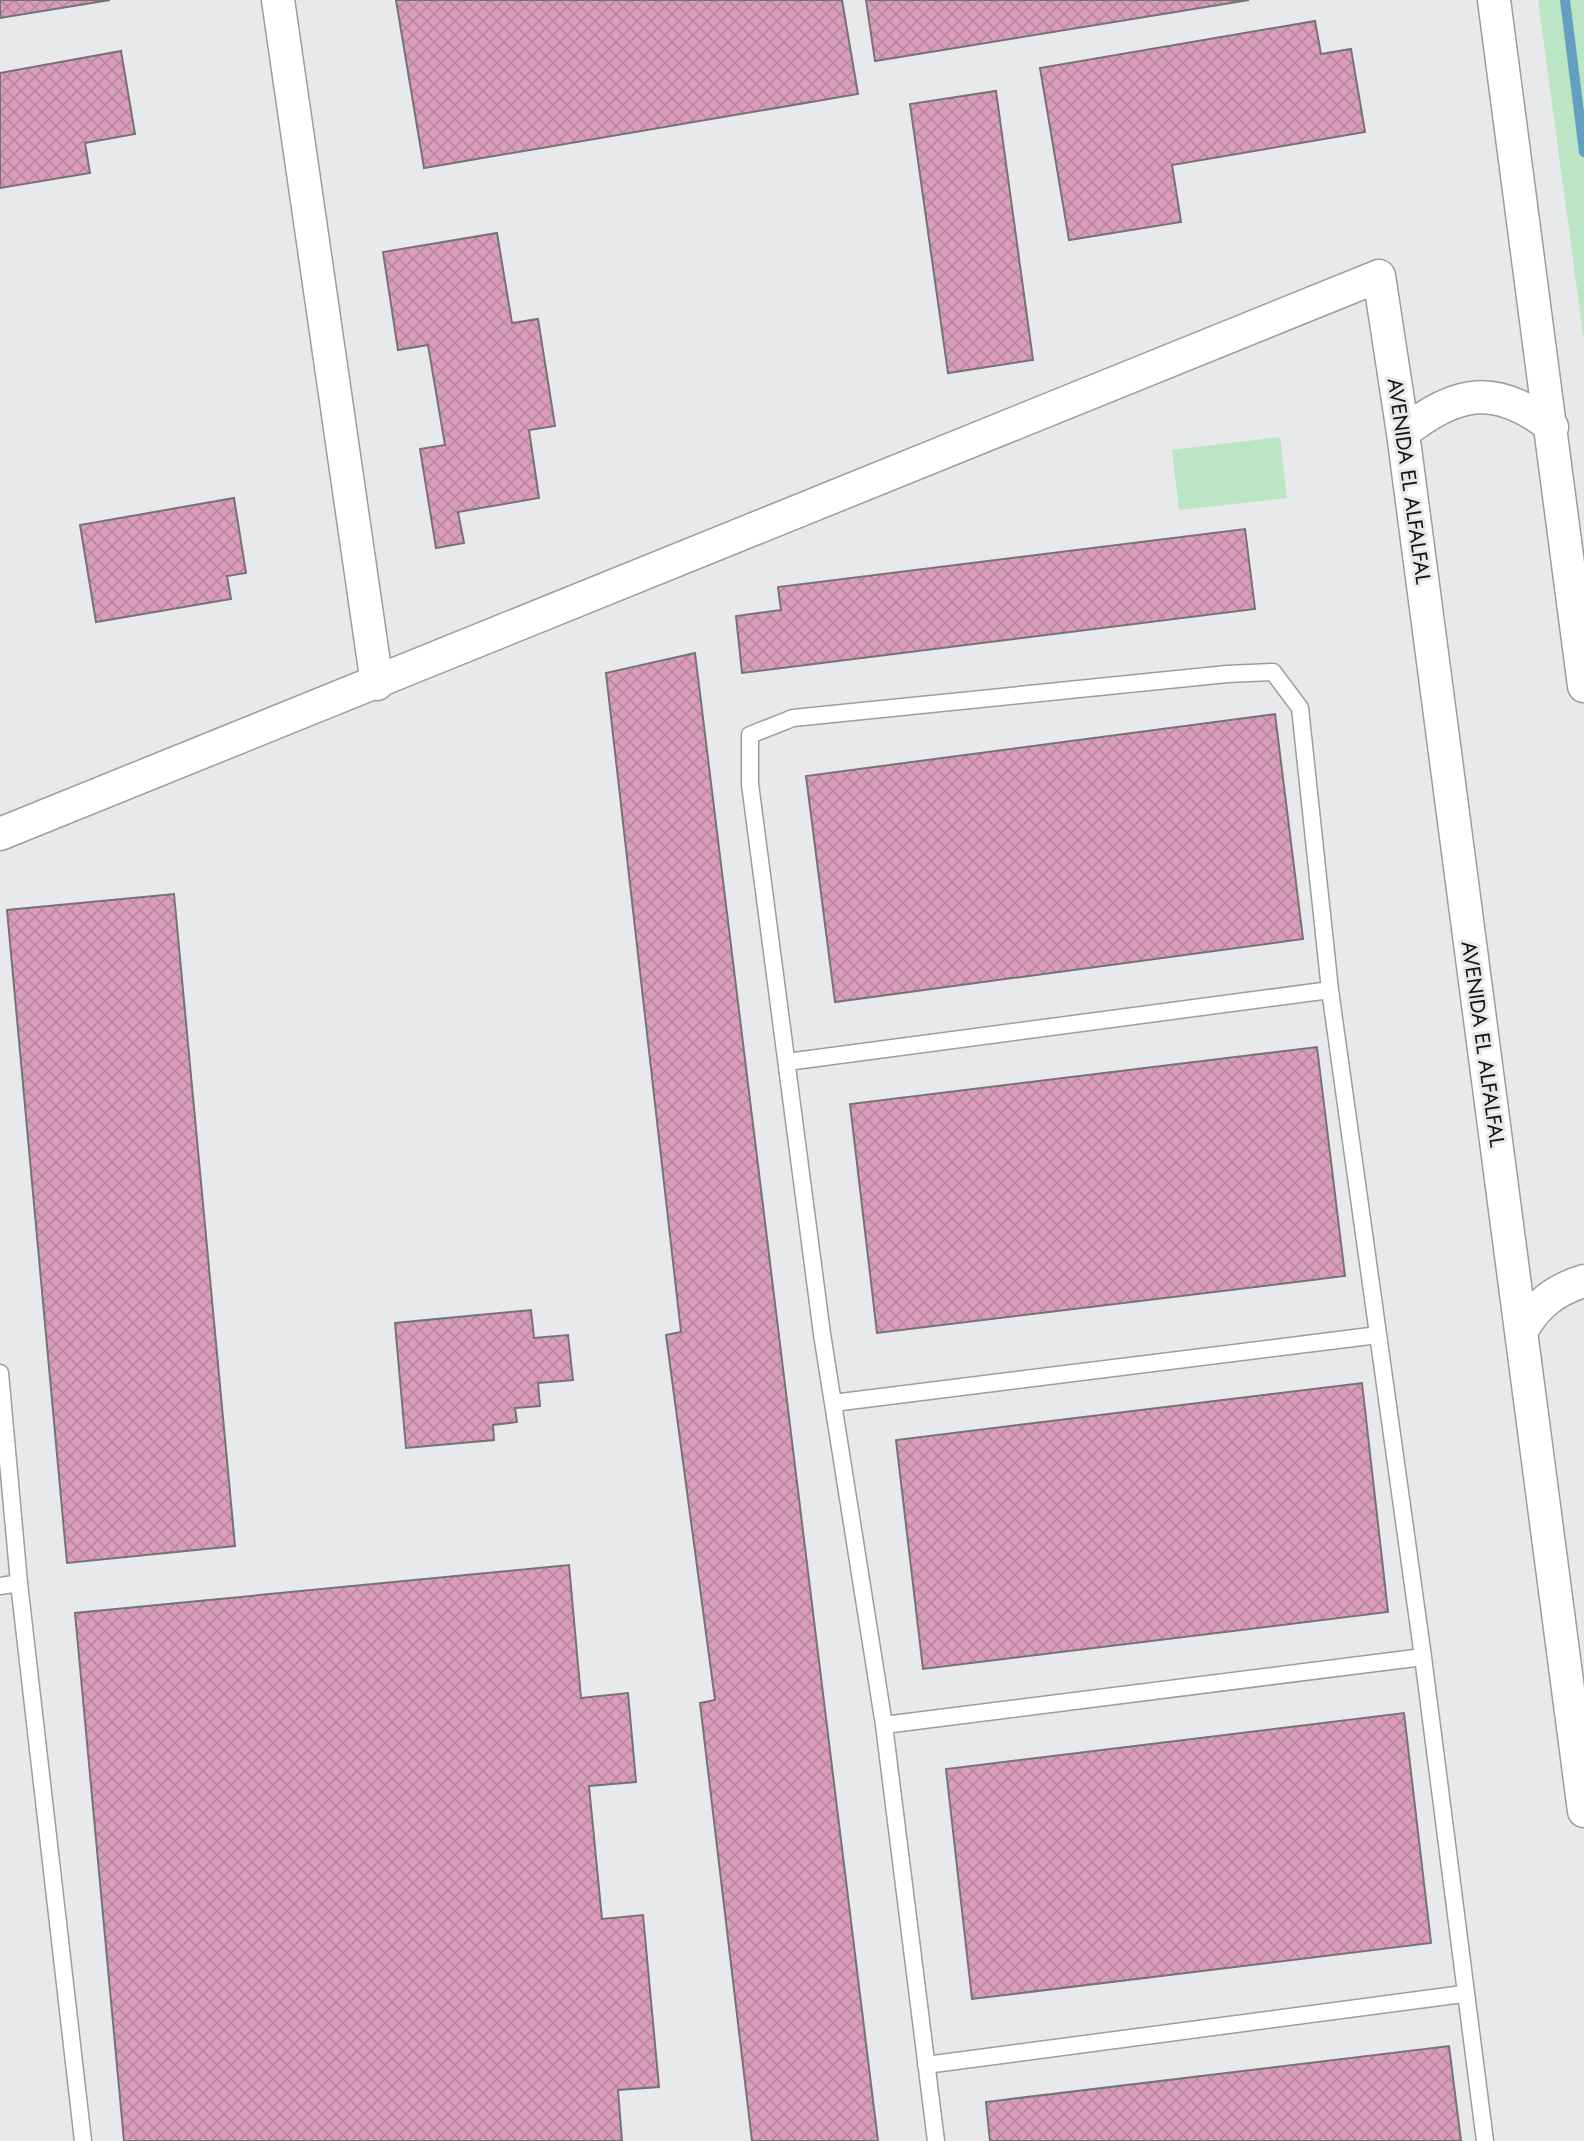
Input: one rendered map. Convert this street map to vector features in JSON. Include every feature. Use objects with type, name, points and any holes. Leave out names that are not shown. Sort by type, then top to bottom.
[{"type":"street","points":[[0,834],[377,684],[278,0]]},
{"type":"street","points":[[1494,0],[1584,686]]},
{"type":"street","name":"AVENIDA EL ALFALFAL","points":[[377,684],[1379,276],[1403,433],[1584,1811]]},
{"type":"street","points":[[1403,433],[1438,407],[1477,397],[1514,402],[1552,427]]},
{"type":"street","points":[[1522,1330],[1533,1311],[1548,1297],[1584,1281]]},
{"type":"lane","points":[[936,2141],[884,1726],[833,1403],[750,784],[750,734],[793,718],[1273,672],[1300,708],[1330,990],[1423,1657],[1463,1994],[1485,2141]]},
{"type":"lane","points":[[787,1062],[1330,990]]},
{"type":"lane","points":[[833,1403],[1378,1335]]},
{"type":"lane","points":[[0,1373],[19,1583],[83,2141]]},
{"type":"lane","points":[[0,1586],[19,1583]]},
{"type":"lane","points":[[884,1726],[1423,1657]]},
{"type":"lane","points":[[926,2065],[1463,1994]]},
{"type":"green space","points":[[1538,0],[1584,0],[1584,341]]},
{"type":"green space","points":[[1280,437],[1287,498],[1179,510],[1172,450]]},
{"type":"building","points":[[0,0],[110,0],[0,18]]},
{"type":"building","points":[[396,0],[842,0],[858,94],[424,168]]},
{"type":"building","points":[[866,0],[1249,0],[875,61]]},
{"type":"building","points":[[1315,21],[1321,54],[1351,49],[1365,132],[1172,165],[1181,222],[1069,240],[1040,68]]},
{"type":"building","points":[[121,51],[135,134],[85,143],[90,173],[0,188],[0,73]]},
{"type":"building","points":[[996,91],[1033,360],[948,373],[910,104]]},
{"type":"building","points":[[497,233],[512,323],[538,319],[555,426],[529,430],[539,498],[458,512],[464,543],[436,548],[420,449],[445,445],[428,345],[398,350],[383,252]]},
{"type":"building","points":[[234,498],[246,573],[227,576],[231,599],[96,622],[80,525]]},
{"type":"building","points":[[1245,529],[1255,609],[742,673],[736,616],[781,610],[778,587]]},
{"type":"building","points":[[695,653],[878,2141],[752,2141],[700,1703],[715,1700],[666,1335],[681,1332],[606,673]]},
{"type":"building","points":[[1275,714],[1303,939],[835,1002],[806,776]]},
{"type":"building","points":[[174,894],[235,1546],[67,1563],[7,910]]},
{"type":"building","points":[[1317,1047],[1345,1276],[877,1333],[850,1104]]},
{"type":"building","points":[[531,1310],[534,1338],[568,1335],[573,1380],[538,1383],[540,1406],[515,1408],[517,1422],[493,1425],[494,1440],[406,1448],[395,1323]]},
{"type":"building","points":[[1362,1383],[1388,1612],[923,1669],[896,1440]]},
{"type":"building","points":[[569,1565],[581,1698],[628,1693],[636,1782],[589,1786],[602,1919],[643,1915],[659,2087],[618,2090],[622,2141],[124,2141],[75,1613]]},
{"type":"building","points":[[1404,1713],[1431,1943],[972,1999],[946,1769]]},
{"type":"building","points":[[1449,2046],[1461,2141],[990,2141],[986,2102]]},
{"type":"waterway","points":[[1565,0],[1584,152]]}]
